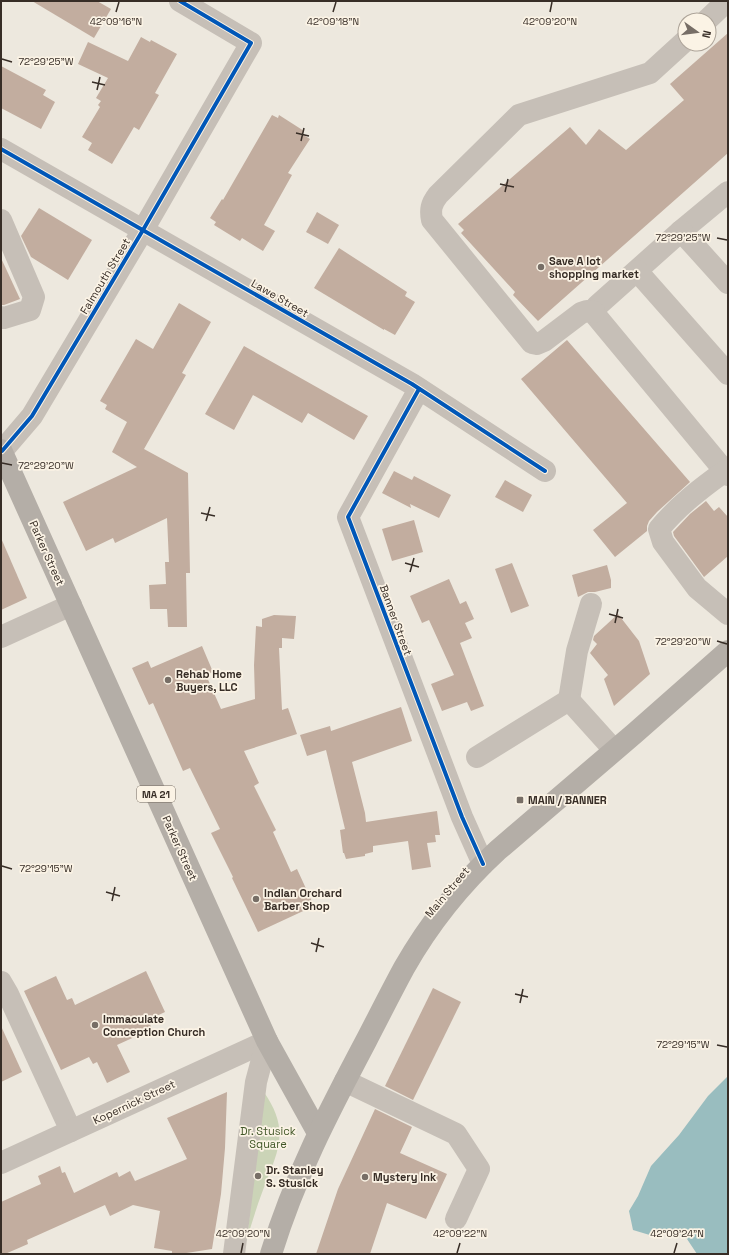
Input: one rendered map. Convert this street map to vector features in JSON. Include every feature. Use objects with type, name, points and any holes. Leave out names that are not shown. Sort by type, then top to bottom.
[{"type":"main road","name":"Parker Street","points":[[1,451],[267,1041],[318,1133]]},
{"type":"main road","name":"Main Street","points":[[271,1254],[295,1184],[318,1133],[417,945],[447,905],[483,864],[728,651]]},
{"type":"street","name":"Falmouth Street","points":[[1,451],[32,416],[143,230],[251,43],[180,1]]},
{"type":"street","points":[[715,12],[727,1]]},
{"type":"street","points":[[594,312],[587,311],[581,313],[544,342],[537,344],[532,343],[432,220],[430,212],[432,203],[438,195],[519,115],[650,73],[677,48]]},
{"type":"street","name":"Lawe Street","points":[[1,149],[419,388],[545,471]]},
{"type":"street","points":[[594,312],[597,306],[637,270],[728,192]]},
{"type":"street","points":[[1,220],[34,297],[30,310],[4,318],[1,317]]},
{"type":"street","points":[[681,231],[728,283]]},
{"type":"street","points":[[637,270],[728,374]]},
{"type":"street","points":[[594,312],[726,473],[695,492],[670,515],[658,529],[663,542],[696,588],[728,614]]},
{"type":"street","name":"Banner Street","points":[[419,388],[348,517],[462,817],[483,864]]},
{"type":"street","points":[[477,758],[569,700],[577,651],[591,604]]},
{"type":"street","points":[[1,637],[70,605]]},
{"type":"street","points":[[569,700],[614,750]]},
{"type":"street","points":[[1,982],[8,994],[71,1131]]},
{"type":"street","points":[[234,1254],[256,1082],[267,1041]]},
{"type":"street","name":"Kopernick Street","points":[[1,1163],[267,1041]]},
{"type":"street","points":[[345,1081],[456,1134],[479,1168],[456,1219]]},
{"type":"green space","name":"Dr. Stusick Square","points":[[263,1091],[272,1105],[277,1117],[279,1140],[273,1164],[250,1229],[248,1230]]},
{"type":"water","points":[[728,1076],[728,1254],[697,1254],[687,1239],[669,1232],[653,1236],[633,1230],[629,1211],[638,1196],[651,1166],[679,1135],[708,1096]]},
{"type":"building","points":[[32,1],[97,1],[111,9],[94,38]]},
{"type":"building","points":[[728,33],[728,153],[538,321],[513,295],[515,292],[461,233],[464,230],[458,224],[570,127],[586,145],[599,129],[626,150],[684,100],[670,84],[706,52],[717,52],[717,43]]},
{"type":"building","points":[[141,37],[150,42],[151,40],[177,54],[155,93],[159,95],[139,130],[134,127],[112,164],[88,150],[92,143],[82,137],[100,107],[98,105],[101,101],[96,98],[108,78],[78,64],[88,42],[128,61]]},
{"type":"building","points":[[1,66],[46,90],[43,95],[55,102],[41,129],[1,108]]},
{"type":"building","points":[[272,115],[278,118],[279,115],[304,131],[302,134],[310,139],[288,173],[292,175],[264,225],[275,231],[263,251],[242,238],[240,241],[214,225],[216,222],[210,218],[222,199],[223,200]]},
{"type":"building","points":[[39,208],[92,240],[68,280],[31,257],[21,236]]},
{"type":"building","points":[[317,212],[339,225],[328,244],[306,232]]},
{"type":"building","points":[[339,248],[407,292],[405,296],[415,302],[395,335],[314,288]]},
{"type":"building","points":[[1,258],[20,299],[4,305],[1,305]]},
{"type":"building","points":[[179,303],[211,322],[182,373],[186,375],[144,449],[188,473],[190,573],[186,573],[187,627],[168,627],[167,609],[150,609],[149,585],[166,584],[165,562],[169,562],[167,518],[115,543],[113,538],[86,551],[63,502],[137,467],[112,452],[127,422],[105,409],[107,405],[100,401],[136,339],[153,349]]},
{"type":"building","points":[[567,340],[690,482],[649,521],[647,531],[615,557],[593,530],[627,503],[521,379]]},
{"type":"building","points":[[244,346],[368,416],[354,440],[308,413],[302,423],[253,395],[234,430],[205,414]]},
{"type":"building","points":[[394,471],[412,480],[414,476],[451,495],[439,518],[410,504],[411,508],[382,493]]},
{"type":"building","points":[[505,480],[532,495],[523,512],[495,497]]},
{"type":"building","points":[[706,501],[714,511],[719,507],[728,517],[728,556],[704,577],[674,536],[673,532],[690,514]]},
{"type":"building","points":[[414,520],[423,552],[392,561],[382,529]]},
{"type":"building","points":[[1,538],[27,598],[1,610]]},
{"type":"building","points":[[512,563],[529,606],[511,613],[495,569]]},
{"type":"building","points":[[607,565],[611,580],[611,588],[588,592],[578,597],[572,575]]},
{"type":"building","points":[[449,579],[460,604],[466,601],[474,619],[465,623],[472,638],[460,643],[484,706],[471,711],[467,702],[442,711],[431,684],[454,675],[429,620],[422,623],[410,596]]},
{"type":"building","points":[[618,614],[639,641],[650,674],[614,706],[604,679],[608,675],[590,653],[597,644],[593,640],[594,636]]},
{"type":"building","points":[[274,615],[296,616],[294,639],[282,638],[282,648],[279,648],[282,710],[288,708],[297,734],[244,751],[259,783],[254,786],[276,830],[273,832],[291,872],[297,869],[314,906],[258,932],[211,833],[220,829],[190,768],[183,771],[153,703],[149,705],[132,668],[148,661],[151,668],[202,646],[213,672],[206,675],[221,709],[255,699],[254,665],[256,626],[262,627],[262,619]]},
{"type":"building","points":[[401,707],[412,741],[352,762],[366,822],[437,811],[440,835],[435,835],[436,842],[427,843],[431,867],[412,870],[408,841],[373,846],[373,852],[365,854],[365,856],[346,859],[343,853],[340,830],[345,829],[326,750],[307,756],[300,735],[330,726],[331,731]]},
{"type":"building","name":"Immaculate Conception Church","points":[[146,971],[165,1012],[148,1020],[152,1029],[117,1045],[130,1072],[107,1083],[97,1062],[93,1064],[89,1057],[61,1070],[24,991],[56,976],[67,1000],[72,998],[75,1005]]},
{"type":"building","points":[[433,988],[461,1002],[413,1100],[385,1086]]},
{"type":"building","points":[[1,1026],[22,1072],[1,1082]]},
{"type":"building","points":[[227,1092],[225,1148],[221,1194],[212,1249],[172,1254],[172,1251],[154,1248],[160,1211],[133,1205],[110,1216],[105,1205],[27,1240],[28,1244],[5,1254],[1,1254],[1,1202],[41,1184],[38,1176],[60,1166],[62,1173],[65,1172],[74,1193],[117,1172],[119,1177],[130,1171],[135,1181],[187,1159],[167,1118]]},
{"type":"building","points":[[375,1109],[412,1127],[400,1153],[447,1174],[426,1219],[387,1203],[370,1254],[316,1254],[338,1189]]},
{"type":"cycle path","points":[[2,451],[32,416],[143,230],[251,43],[180,1]]},
{"type":"cycle path","points":[[1,149],[412,384],[545,471]]},
{"type":"cycle path","points":[[419,389],[348,517],[462,817],[483,864]]},
{"type":"place","name":"Save A lot shopping market","points":[[541,267]]},
{"type":"place","name":"Rehab Home Buyers, LLC","points":[[168,680]]},
{"type":"place","name":"MAIN / BANNER","points":[[520,800]]},
{"type":"place","name":"Indian Orchard Barber Shop","points":[[256,899]]},
{"type":"place","name":"Immaculate Conception Church","points":[[95,1025]]},
{"type":"place","name":"Dr. Stanley S. Stusick","points":[[258,1176]]},
{"type":"place","name":"Mystery Ink","points":[[365,1177]]}]
